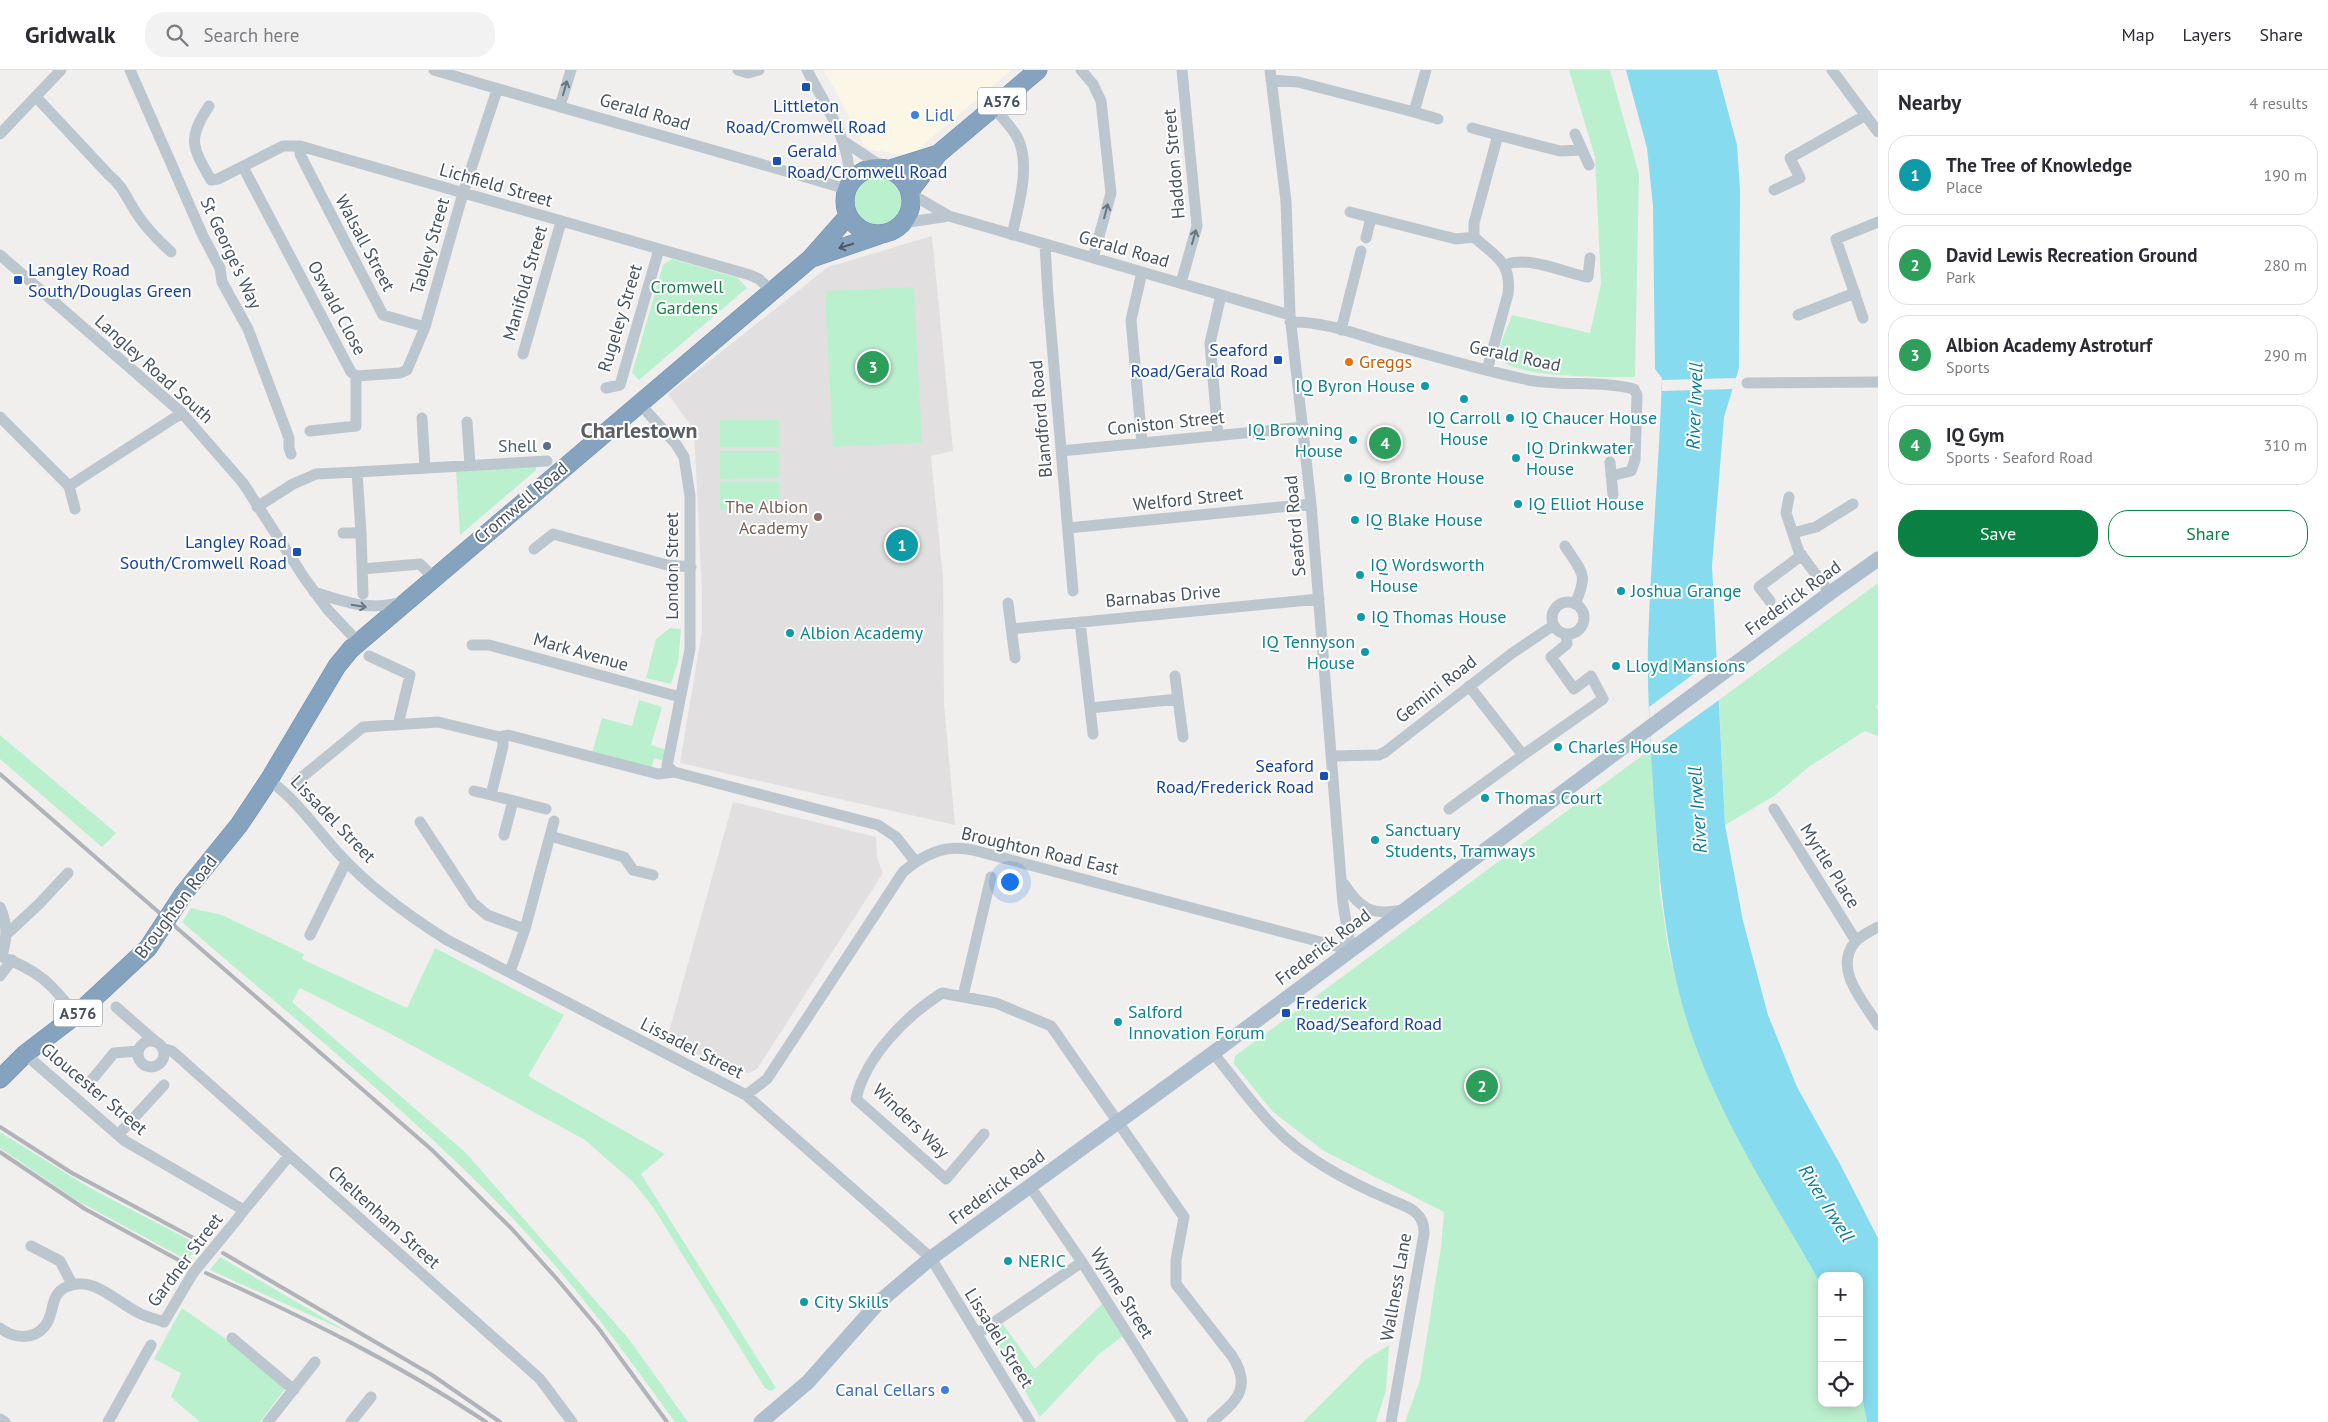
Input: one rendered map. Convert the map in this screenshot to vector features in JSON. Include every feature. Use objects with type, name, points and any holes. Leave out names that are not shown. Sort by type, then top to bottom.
[{"type":"highway","name":"A576","points":[[882,234],[893,230],[903,223],[911,206],[910,193],[938,154],[1038,70]]},
{"type":"highway","name":"A576","points":[[848,186],[862,172],[872,168],[887,168],[938,154]]},
{"type":"highway","points":[[887,168],[906,183],[910,193]]},
{"type":"highway","points":[[848,186],[844,201],[848,216],[856,225],[870,233],[882,234]]},
{"type":"highway","name":"Cromwell Road","points":[[270,780],[337,666],[350,649],[364,649],[405,602],[810,259],[848,216]]},
{"type":"highway","name":"Cromwell Road","points":[[810,259],[882,234]]},
{"type":"highway","name":"Broughton Road","points":[[2,1077],[24,1054],[76,1015],[148,948],[184,893],[239,826],[270,780]]},
{"type":"main road","name":"Frederick Road","points":[[761,1422],[808,1382],[879,1302],[931,1258],[1213,1053],[1878,559]]},
{"type":"street","points":[[0,134],[61,70]]},
{"type":"street","name":"St George's Way","points":[[130,70],[203,236],[220,268],[222,282],[248,329],[289,438],[291,454]]},
{"type":"street","name":"Gerald Road","points":[[434,70],[497,90],[848,186]]},
{"type":"street","points":[[560,106],[570,70]]},
{"type":"street","points":[[738,70],[748,73],[760,70]]},
{"type":"street","points":[[807,70],[845,142],[850,165],[848,186]]},
{"type":"street","points":[[1081,70],[1093,84],[1101,101],[1110,193],[1093,258]]},
{"type":"street","name":"Haddon Street","points":[[1180,283],[1197,226],[1182,70]]},
{"type":"street","points":[[1414,112],[1426,70]]},
{"type":"street","points":[[1832,70],[1878,132]]},
{"type":"street","points":[[1271,75],[1438,119]]},
{"type":"street","name":"Seaford Road","points":[[1271,75],[1286,201],[1290,318],[1304,428],[1346,923],[1351,950]]},
{"type":"street","name":"Tabley Street","points":[[425,326],[462,193],[497,90]]},
{"type":"street","points":[[36,97],[109,176],[121,184],[149,231],[171,252]]},
{"type":"street","name":"Lichfield Street","points":[[209,106],[196,124],[194,140],[198,156],[211,180],[218,179],[283,146],[300,146],[750,275],[759,279],[772,291]]},
{"type":"street","points":[[994,108],[1016,134],[1020,145],[1024,183],[1012,235]]},
{"type":"street","points":[[1774,190],[1800,178],[1790,158],[1866,115]]},
{"type":"street","points":[[1472,128],[1560,151],[1582,150]]},
{"type":"street","points":[[1575,134],[1590,164]]},
{"type":"street","points":[[1474,237],[1475,215],[1498,135]]},
{"type":"street","points":[[845,142],[871,161],[887,168]]},
{"type":"street","name":"Walsall Street","points":[[300,146],[300,154],[383,315],[425,326]]},
{"type":"street","name":"Oswald Close","points":[[243,167],[351,372],[356,376],[400,373],[407,370],[425,326]]},
{"type":"street","name":"Gerald Road","points":[[910,193],[949,216],[1180,283],[1304,322],[1341,330],[1487,370],[1558,384],[1617,386],[1634,390],[1637,395],[1636,460],[1631,471],[1611,476]]},
{"type":"street","points":[[1350,212],[1456,239],[1474,237],[1506,265],[1509,282],[1508,294],[1487,370]]},
{"type":"street","name":"Gerald Road","points":[[903,223],[949,216]]},
{"type":"street","points":[[1366,238],[1371,218]]},
{"type":"street","name":"Manifold Street","points":[[523,354],[561,222]]},
{"type":"street","points":[[1863,318],[1836,239],[1878,222]]},
{"type":"street","name":"Blandford Road","points":[[1046,244],[1060,451],[1073,591]]},
{"type":"street","name":"Rugeley Street","points":[[606,388],[620,385],[659,249]]},
{"type":"street","points":[[1341,330],[1361,251]]},
{"type":"street","name":"Langley Road South","points":[[0,255],[182,413],[232,470],[314,592],[364,649]]},
{"type":"street","points":[[1506,265],[1520,261],[1588,277],[1590,258]]},
{"type":"street","points":[[1142,272],[1131,320],[1142,443]]},
{"type":"street","points":[[1798,315],[1855,293]]},
{"type":"street","points":[[1218,436],[1210,343],[1220,295]]},
{"type":"street","points":[[310,431],[356,426],[356,376]]},
{"type":"street","points":[[1747,384],[1878,382]]},
{"type":"street","name":"London Street","points":[[639,403],[676,444],[684,457],[690,496],[690,649],[667,766],[674,772]]},
{"type":"street","points":[[69,486],[182,413]]},
{"type":"street","points":[[0,417],[69,486],[75,509]]},
{"type":"street","points":[[422,418],[425,468]]},
{"type":"street","points":[[467,422],[470,465]]},
{"type":"street","name":"Coniston Street","points":[[1060,451],[1304,428]]},
{"type":"street","points":[[257,507],[293,484],[316,474],[547,461]]},
{"type":"street","points":[[1610,462],[1613,495]]},
{"type":"street","points":[[357,472],[363,594]]},
{"type":"street","points":[[1789,496],[1786,513],[1802,555],[1830,593]]},
{"type":"street","name":"Welford Street","points":[[1068,528],[1311,504]]},
{"type":"street","points":[[1793,533],[1816,527],[1853,504]]},
{"type":"street","points":[[343,533],[361,533]]},
{"type":"street","points":[[534,549],[553,534],[666,565],[691,567]]},
{"type":"street","points":[[1566,546],[1582,574],[1584,585],[1575,604]]},
{"type":"street","points":[[1770,601],[1759,587],[1802,555]]},
{"type":"street","points":[[362,569],[420,564],[434,578]]},
{"type":"street","points":[[314,592],[359,606],[382,607],[405,602]]},
{"type":"street","name":"Barnabas Drive","points":[[1011,629],[1319,599]]},
{"type":"street","points":[[1565,602],[1575,604],[1583,612],[1584,622],[1578,631],[1566,634],[1558,630],[1554,625],[1552,616],[1556,607],[1565,602]]},
{"type":"street","points":[[1008,603],[1014,658]]},
{"type":"street","points":[[1080,622],[1093,734]]},
{"type":"street","name":"Gemini Road","points":[[1332,756],[1379,755],[1469,686],[1554,625]]},
{"type":"street","points":[[1449,809],[1603,699],[1591,676],[1574,689],[1551,657],[1567,644],[1566,634]]},
{"type":"street","name":"Mark Avenue","points":[[472,645],[488,644],[680,697]]},
{"type":"street","points":[[364,649],[410,675],[398,725]]},
{"type":"street","points":[[1175,676],[1183,738]]},
{"type":"street","points":[[1469,686],[1523,755]]},
{"type":"street","points":[[1090,708],[1178,700]]},
{"type":"street","points":[[296,782],[363,727],[438,722],[503,736],[508,735],[658,774],[674,772],[878,826],[896,836],[915,861]]},
{"type":"street","points":[[491,796],[503,746],[503,736]]},
{"type":"street","name":"Lissadel Street","points":[[270,780],[298,804],[346,862],[406,914],[447,940],[746,1095],[931,1258],[1030,1422]]},
{"type":"street","points":[[474,790],[546,809]]},
{"type":"street","points":[[504,835],[513,801]]},
{"type":"street","name":"Myrtle Place","points":[[1774,809],[1856,941]]},
{"type":"street","points":[[510,972],[525,929],[554,821]]},
{"type":"street","points":[[420,822],[473,903],[487,915],[525,929]]},
{"type":"street","points":[[550,836],[624,857],[633,870],[653,875]]},
{"type":"street","name":"Broughton Road East","points":[[746,1095],[767,1078],[903,872],[915,861],[938,850],[965,848],[1351,950]]},
{"type":"street","points":[[310,935],[346,862]]},
{"type":"street","points":[[8,933],[39,904],[68,872]]},
{"type":"street","points":[[963,996],[991,877]]},
{"type":"street","points":[[1343,882],[1356,900],[1371,911],[1384,914],[1405,910]]},
{"type":"street","points":[[0,908],[8,933],[0,976]]},
{"type":"street","points":[[1878,927],[1856,941],[1846,958],[1849,978],[1878,1025]]},
{"type":"street","points":[[5,957],[36,972],[58,991],[76,1015]]},
{"type":"street","name":"Winders Way","points":[[984,1134],[946,1179],[856,1099],[860,1083],[869,1064],[917,1009],[942,993],[996,1004],[1051,1026],[1184,1217],[1176,1260],[1176,1284],[1240,1366],[1242,1388],[1239,1396],[1212,1422]]},
{"type":"street","name":"Cheltenham Street","points":[[116,1007],[159,1045],[172,1051],[540,1379],[572,1422]]},
{"type":"street","points":[[90,1082],[114,1053],[138,1051],[145,1042],[159,1045],[163,1059],[150,1067],[140,1062],[138,1051]]},
{"type":"street","name":"Wallness Lane","points":[[1213,1053],[1277,1130],[1330,1168],[1364,1188],[1409,1207],[1422,1220],[1424,1234],[1391,1422]]},
{"type":"street","name":"Gloucester Street","points":[[24,1054],[118,1136],[242,1213]]},
{"type":"street","points":[[118,1136],[164,1085]]},
{"type":"street","name":"Gardner Street","points":[[72,1284],[90,1284],[139,1314],[164,1322],[193,1273],[289,1156]]},
{"type":"street","name":"Wynne Street","points":[[1029,1185],[1082,1262],[1183,1422]]},
{"type":"street","points":[[0,1328],[16,1337],[32,1336],[45,1326],[55,1296],[64,1287],[72,1284],[60,1261],[31,1246]]},
{"type":"street","points":[[977,1334],[1082,1262]]},
{"type":"street","points":[[232,1338],[294,1390]]},
{"type":"street","points":[[108,1422],[147,1366],[151,1345]]},
{"type":"street","points":[[268,1422],[315,1362]]},
{"type":"street","points":[[351,1422],[371,1397]]},
{"type":"street","points":[[0,1419],[5,1422]]},
{"type":"shaded area","points":[[824,70],[1011,70],[916,151],[907,155],[872,150],[864,145]]},
{"type":"shaded area","name":"The Albion Academy","points":[[932,236],[953,451],[931,456],[943,578],[944,704],[955,825],[680,763],[702,631],[702,590],[694,430],[668,394],[828,267]]},
{"type":"shaded area","points":[[733,802],[876,837],[877,858],[883,873],[757,1069],[749,1073],[730,1071],[667,1039]]},
{"type":"green space","points":[[1569,70],[1610,70],[1639,174],[1635,377],[1538,373],[1519,369],[1505,363],[1499,355],[1512,315],[1590,333],[1601,284],[1595,157]]},
{"type":"green space","points":[[877,177],[887,179],[895,184],[900,192],[902,202],[900,212],[895,220],[887,225],[877,227],[867,225],[859,220],[854,212],[852,202],[854,192],[859,184],[867,179]]},
{"type":"green space","name":"Cromwell Gardens","points":[[672,259],[738,278],[747,288],[639,380],[632,373],[663,265]]},
{"type":"green space","points":[[914,287],[922,443],[833,447],[825,291]]},
{"type":"green space","points":[[720,420],[779,420],[779,447],[720,447]]},
{"type":"green space","points":[[720,451],[779,451],[779,478],[720,479]]},
{"type":"green space","points":[[536,465],[536,470],[460,535],[456,470]]},
{"type":"green space","points":[[720,482],[779,482],[779,510],[720,510]]},
{"type":"green space","points":[[1878,583],[1878,704],[1876,706],[1878,710],[1878,736],[1865,731],[1810,766],[1774,796],[1725,825],[1719,700]]},
{"type":"green space","points":[[670,628],[681,629],[678,662],[671,684],[646,678],[656,639]]},
{"type":"green space","points":[[639,700],[662,707],[651,745],[667,750],[664,761],[654,758],[651,770],[592,753],[602,718],[632,726]]},
{"type":"green space","points":[[0,735],[116,833],[102,847],[0,759]]},
{"type":"green space","points":[[1651,749],[1660,892],[1668,947],[1681,1000],[1703,1064],[1754,1165],[1818,1279],[1818,1407],[1863,1407],[1863,1402],[1867,1422],[1405,1422],[1420,1380],[1441,1247],[1444,1212],[1324,1151],[1273,1112],[1234,1064],[1235,1056]]},
{"type":"green space","points":[[191,908],[222,915],[304,954],[302,959],[407,1008],[435,948],[564,1015],[528,1076],[665,1154],[641,1174],[776,1388],[771,1391],[765,1388],[653,1207],[633,1182],[585,1140],[393,1035],[300,988],[292,1002],[465,1152],[629,1339],[688,1422],[675,1422],[580,1296],[518,1224],[479,1184],[396,1106],[182,922]]},
{"type":"green space","points":[[0,1132],[88,1187],[199,1245],[187,1260],[76,1200],[0,1148]]},
{"type":"green space","points":[[220,1257],[348,1332],[210,1270]]},
{"type":"green space","points":[[1103,1303],[1123,1336],[1099,1354],[1040,1417],[991,1333],[1003,1324],[1035,1369]]},
{"type":"green space","points":[[182,1308],[230,1342],[285,1389],[260,1422],[200,1422],[171,1397],[181,1373],[154,1359]]},
{"type":"green space","points":[[1389,1345],[1386,1391],[1376,1422],[1303,1422],[1365,1360]]},
{"type":"water","name":"River Irwell","points":[[1626,70],[1717,70],[1737,145],[1740,190],[1739,368],[1724,417],[1712,566],[1725,825],[1743,921],[1768,1015],[1797,1087],[1878,1238],[1878,1422],[1867,1422],[1863,1402],[1863,1272],[1818,1272],[1818,1279],[1751,1162],[1718,1099],[1691,1033],[1670,952],[1662,898],[1657,842],[1648,686],[1649,610],[1662,378],[1655,369],[1653,206],[1647,148]]},
{"type":"pier","points":[[1736,378],[1733,389],[1662,391],[1662,380]]},
{"type":"pier","points":[[1718,656],[1719,700],[1651,749],[1649,707]]},
{"type":"railway","points":[[0,774],[432,1150],[511,1228],[557,1279],[599,1329],[667,1422]]},
{"type":"railway","points":[[0,1127],[72,1173],[201,1242]]},
{"type":"railway","points":[[0,1152],[85,1209],[184,1263]]},
{"type":"railway","points":[[223,1253],[432,1375],[500,1422]]},
{"type":"railway","points":[[206,1273],[349,1342],[419,1380],[486,1422]]},
{"type":"place","name":"Littleton Road/Cromwell Road","points":[[806,87]]},
{"type":"place","name":"Lidl","points":[[915,115]]},
{"type":"place","name":"Gerald Road/Cromwell Road","points":[[777,161]]},
{"type":"place","name":"Langley Road South/Douglas Green","points":[[18,280]]},
{"type":"place","name":"Seaford Road/Gerald Road","points":[[1278,360]]},
{"type":"place","name":"Greggs","points":[[1349,362]]},
{"type":"place","name":"Albion Academy Astroturf","points":[[873,367]]},
{"type":"place","name":"IQ Byron House","points":[[1425,386]]},
{"type":"place","name":"IQ Carroll House","points":[[1464,399]]},
{"type":"place","name":"IQ Chaucer House","points":[[1510,418]]},
{"type":"place","name":"IQ Browning House","points":[[1353,440]]},
{"type":"place","name":"IQ Gym","points":[[1385,443]]},
{"type":"place","name":"Shell","points":[[547,446]]},
{"type":"place","name":"IQ Drinkwater House","points":[[1516,458]]},
{"type":"place","name":"IQ Bronte House","points":[[1348,478]]},
{"type":"place","name":"IQ Elliot House","points":[[1518,504]]},
{"type":"place","name":"The Albion Academy","points":[[818,517]]},
{"type":"place","name":"IQ Blake House","points":[[1355,520]]},
{"type":"place","name":"The Tree of Knowledge","points":[[902,545]]},
{"type":"place","name":"Langley Road South/Cromwell Road","points":[[297,552]]},
{"type":"place","name":"IQ Wordsworth House","points":[[1360,575]]},
{"type":"place","name":"Joshua Grange","points":[[1621,591]]},
{"type":"place","name":"IQ Thomas House","points":[[1361,617]]},
{"type":"place","name":"Albion Academy","points":[[790,633]]},
{"type":"place","name":"IQ Tennyson House","points":[[1365,652]]},
{"type":"place","name":"Lloyd Mansions","points":[[1616,666]]},
{"type":"place","name":"Charles House","points":[[1558,747]]},
{"type":"place","name":"Seaford Road/Frederick Road","points":[[1324,776]]},
{"type":"place","name":"Thomas Court","points":[[1485,798]]},
{"type":"place","name":"Sanctuary Students, Tramways","points":[[1375,840]]},
{"type":"place","name":"Frederick Road/Seaford Road","points":[[1286,1013]]},
{"type":"place","name":"Salford Innovation Forum","points":[[1118,1022]]},
{"type":"place","name":"David Lewis Recreation Ground","points":[[1482,1086]]},
{"type":"place","name":"NERIC","points":[[1008,1261]]},
{"type":"place","name":"City Skills","points":[[804,1302]]},
{"type":"place","name":"Canal Cellars","points":[[945,1390]]},
{"type":"district","name":"Charlestown","points":[[639,430]]}]
